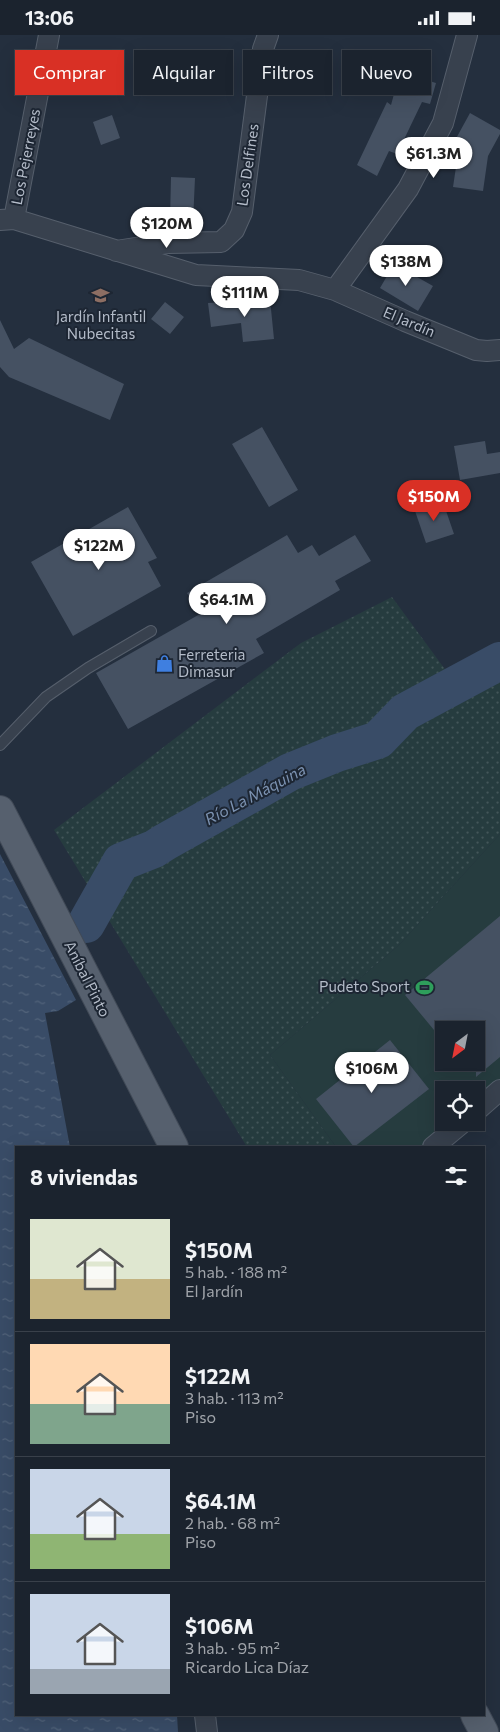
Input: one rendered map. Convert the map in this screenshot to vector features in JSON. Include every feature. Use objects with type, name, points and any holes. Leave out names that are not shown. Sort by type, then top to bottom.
[{"type":"main road","name":"Aníbal Pinto","points":[[0,810],[173,1146]]},
{"type":"main road","points":[[476,1716],[484,1732]]},
{"type":"street","name":"Los Pejerreyes","points":[[7,220],[49,35]]},
{"type":"street","name":"Los Delfines","points":[[114,251],[168,243],[221,242],[234,230],[242,212],[263,49],[268,35]]},
{"type":"street","points":[[335,290],[408,189],[443,123],[467,35]]},
{"type":"street","name":"El Jardín","points":[[7,220],[196,275],[300,280],[335,290],[476,350],[500,350]]},
{"type":"street","points":[[485,1104],[500,1091]]},
{"type":"street","points":[[434,1146],[452,1131]]},
{"type":"street","points":[[206,1716],[207,1732]]},
{"type":"lane","points":[[0,745],[46,697],[88,668],[151,631]]},
{"type":"green space","points":[[392,597],[447,672],[500,643],[500,834],[399,945],[270,1055],[335,1146],[246,1146],[54,830],[301,643]]},
{"type":"green space","name":"Pudeto Sport","points":[[500,834],[500,1096],[485,1108],[485,1081],[435,1081],[435,1131],[457,1131],[438,1146],[335,1146],[270,1055],[399,945]]},
{"type":"water","points":[[0,854],[76,1000],[58,1011],[45,1013],[70,1146],[15,1146],[15,1716],[177,1716],[178,1732],[0,1732]]},
{"type":"building","points":[[431,81],[436,83],[430,104],[422,102],[397,154],[389,151],[377,176],[357,165],[387,102],[391,105],[394,95],[431,95]]},
{"type":"building","points":[[470,113],[500,130],[500,134],[488,156],[483,191],[453,187],[459,147],[453,144]]},
{"type":"building","points":[[112,115],[120,138],[101,145],[93,122]]},
{"type":"building","points":[[171,177],[195,178],[193,222],[170,221]]},
{"type":"building","points":[[394,264],[433,286],[418,311],[380,288]]},
{"type":"building","points":[[270,299],[274,339],[243,342],[241,323],[211,327],[208,303]]},
{"type":"building","points":[[165,302],[184,317],[170,334],[151,319]]},
{"type":"building","points":[[0,320],[14,349],[29,338],[124,384],[110,420],[9,377],[0,367]]},
{"type":"building","points":[[262,427],[298,490],[269,507],[232,444]]},
{"type":"building","points":[[485,441],[487,454],[500,452],[500,473],[460,480],[454,446]]},
{"type":"building","points":[[443,502],[454,534],[426,543],[415,511]]},
{"type":"building","points":[[128,507],[157,558],[148,562],[161,586],[73,636],[31,562]]},
{"type":"building","points":[[287,535],[298,553],[312,545],[319,556],[355,535],[371,561],[335,581],[340,590],[256,639],[264,653],[128,729],[96,673],[200,614],[187,593]]},
{"type":"building","points":[[500,916],[500,1057],[485,1070],[485,1021],[435,1021],[434,1030],[405,995]]},
{"type":"building","points":[[390,1040],[429,1089],[355,1146],[353,1146],[316,1099]]},
{"type":"building","points":[[476,1071],[483,1071],[476,1077]]},
{"type":"waterway","name":"Río La Máquina","points":[[86,924],[121,862],[154,849],[290,772],[337,753],[378,740],[405,712],[500,661]]},
{"type":"place","name":"Jardín Infantil Nubecitas","points":[[101,296]]},
{"type":"place","name":"Ferreteria Dimasur","points":[[164,664]]},
{"type":"place","name":"Pudeto Sport","points":[[424,987]]}]
